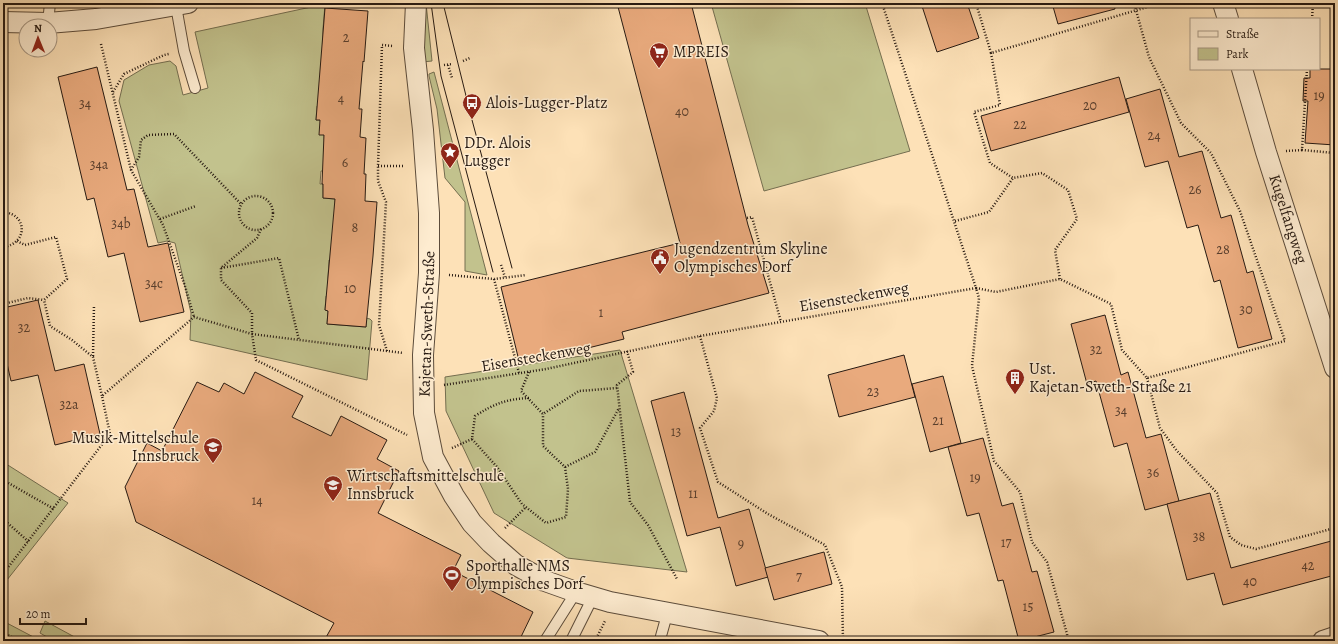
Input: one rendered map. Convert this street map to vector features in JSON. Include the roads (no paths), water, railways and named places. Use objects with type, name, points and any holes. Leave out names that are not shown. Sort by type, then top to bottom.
[{"type":"street","name":"Kajetan-Sweth-Straße","points":[[416,3],[414,48],[429,213],[430,273],[423,355],[424,413],[433,457],[454,496],[472,523],[491,544],[516,565],[545,581],[610,602],[819,641]]},
{"type":"street","points":[[1223,3],[1228,18]]},
{"type":"street","points":[[58,22],[96,19],[182,4]]},
{"type":"street","points":[[3,22],[18,22]]},
{"type":"street","name":"Kugelfangweg","points":[[1242,70],[1266,152],[1335,368]]},
{"type":"street","points":[[1323,641],[1335,637]]},
{"type":"lane","points":[[48,18],[50,3]]},
{"type":"lane","points":[[182,4],[184,51],[195,88]]},
{"type":"lane","points":[[545,641],[585,594]]},
{"type":"lane","points":[[571,641],[585,594]]},
{"type":"lane","points":[[662,641],[668,612]]},
{"type":"tram line","points":[[431,3],[441,76],[493,272]]},
{"type":"tram line","points":[[443,3],[472,120],[512,268]]},
{"type":"place","name":"MPREIS","points":[[659,69]]},
{"type":"place","name":"Alois-Lugger-Platz","points":[[472,120]]},
{"type":"place","name":"DDr. Alois Lugger","points":[[450,169]]},
{"type":"place","name":"Jugendzentrum Skyline Olympisches Dorf","points":[[660,275]]},
{"type":"place","name":"Ust. Kajetan-Sweth-Straße 21","points":[[1015,395]]},
{"type":"place","name":"Musik-Mittelschule Innsbruck","points":[[213,464]]},
{"type":"place","name":"Wirtschaftsmittelschule Innsbruck","points":[[333,502]]},
{"type":"place","name":"Sporthalle NMS Olympisches Dorf","points":[[452,592]]}]
